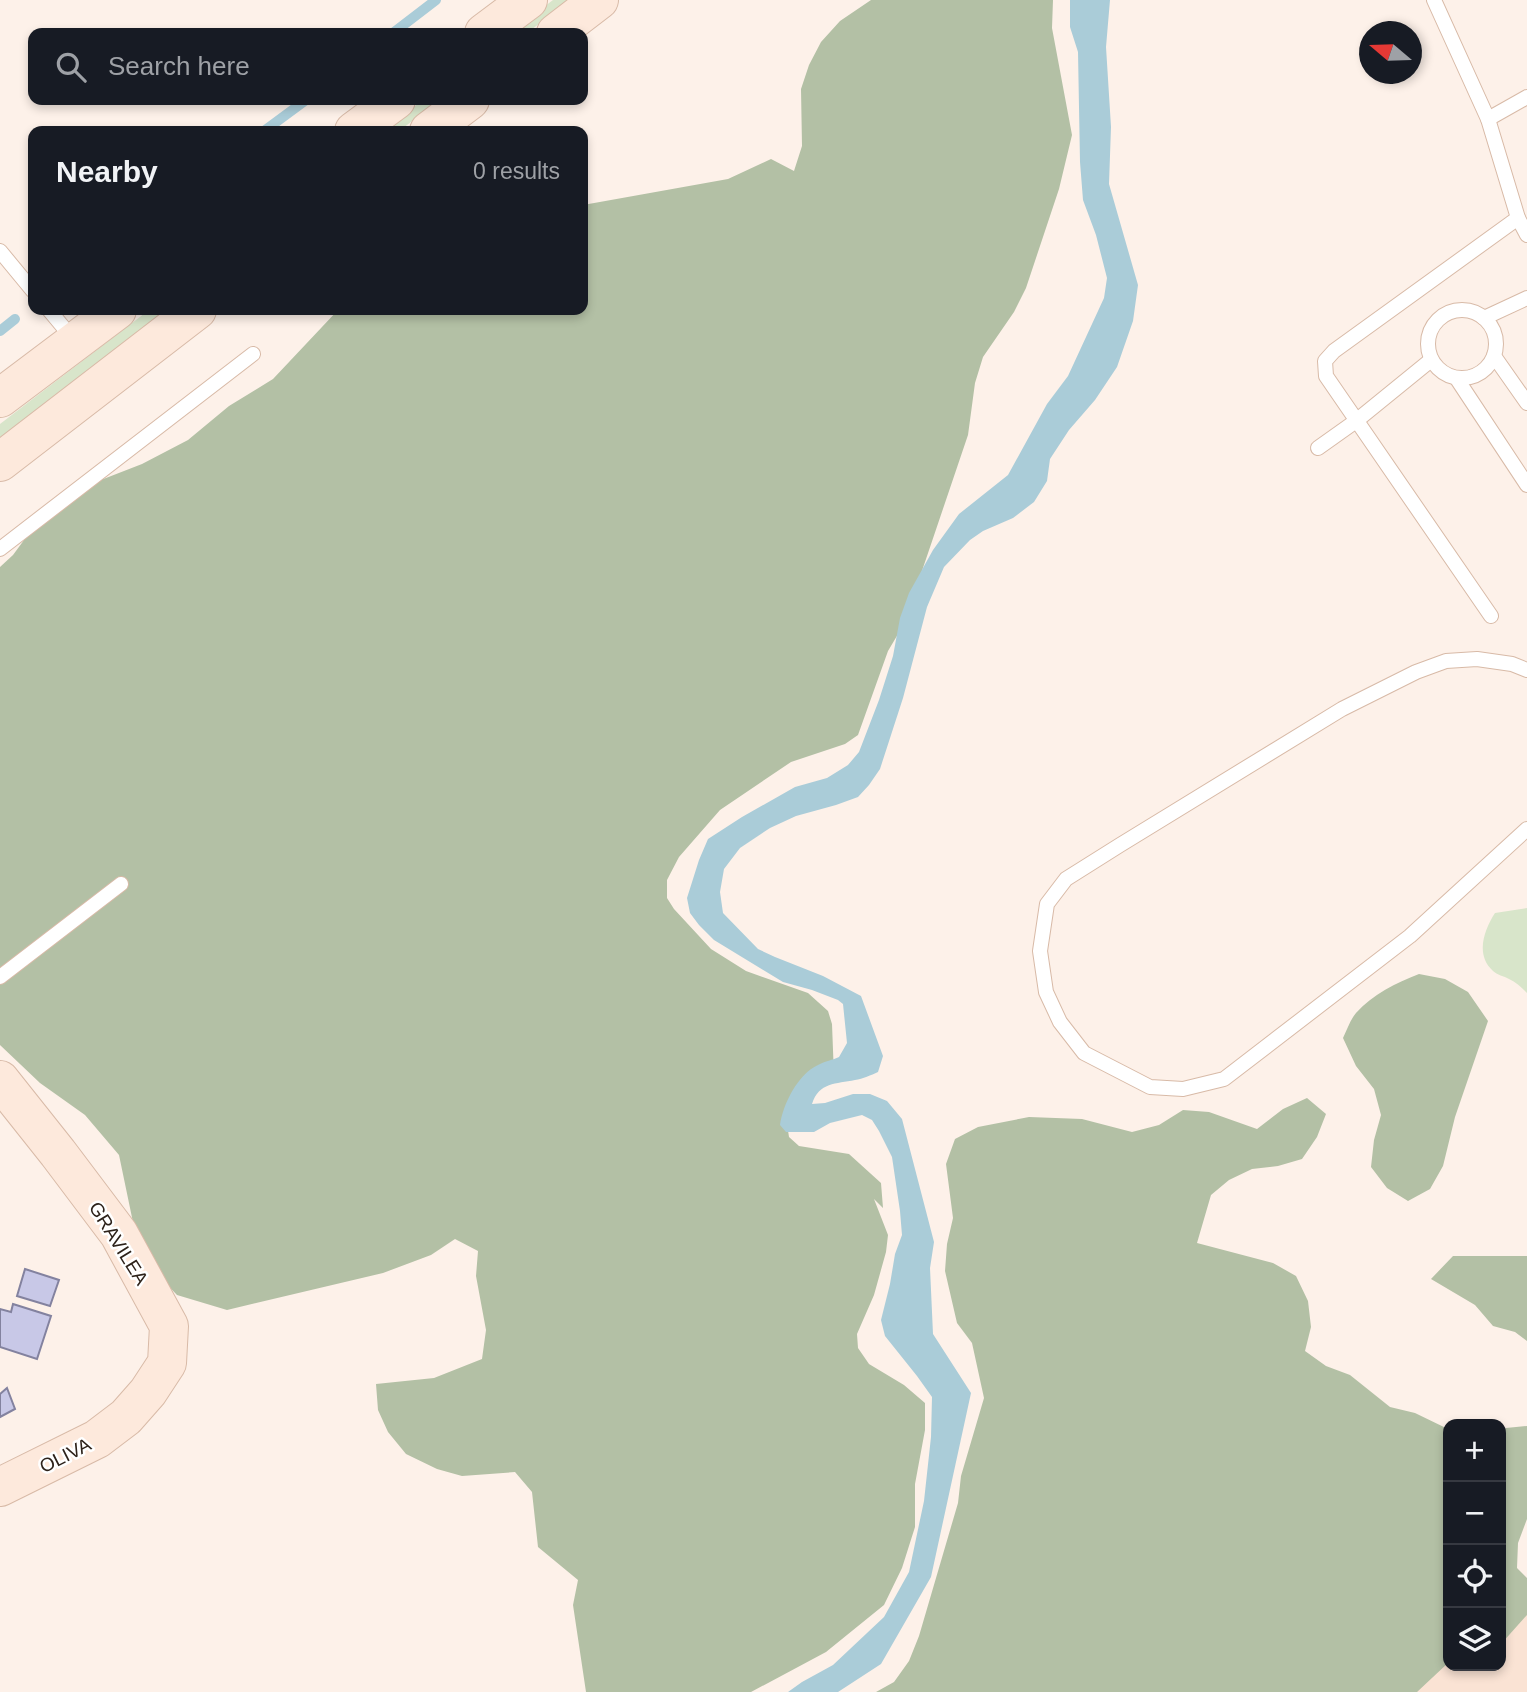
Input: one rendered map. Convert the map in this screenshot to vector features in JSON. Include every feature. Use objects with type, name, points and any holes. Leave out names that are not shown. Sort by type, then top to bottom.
[{"type":"street","points":[[491,28],[528,0]]},
{"type":"street","points":[[563,28],[599,0]]},
{"type":"street","points":[[361,126],[389,105]]},
{"type":"street","points":[[436,126],[463,105]]},
{"type":"street","points":[[0,398],[110,315]]},
{"type":"street","points":[[0,462],[191,315]]},
{"type":"street","name":"GRAVILEA","points":[[0,1080],[119,1234],[169,1326],[167,1363],[148,1392],[126,1417]]},
{"type":"street","name":"OLIVA","points":[[0,1487],[97,1439],[126,1417]]},
{"type":"lane","points":[[1434,0],[1489,119],[1518,218],[1527,235]]},
{"type":"lane","points":[[1489,119],[1527,97]]},
{"type":"lane","points":[[1491,616],[1326,376],[1325,361],[1518,218]]},
{"type":"lane","points":[[0,251],[28,285]]},
{"type":"lane","points":[[1484,318],[1527,298]]},
{"type":"lane","points":[[1457,379],[1473,377],[1486,369],[1494,356],[1497,342],[1493,329],[1484,318],[1470,311],[1455,311],[1441,317],[1431,329],[1427,344],[1431,360],[1442,372],[1457,379],[1527,485]]},
{"type":"lane","points":[[53,315],[75,341]]},
{"type":"lane","points":[[0,550],[253,354]]},
{"type":"lane","points":[[1494,356],[1527,403]]},
{"type":"lane","points":[[1318,448],[1431,360]]},
{"type":"lane","points":[[1527,670],[1512,664],[1477,659],[1446,661],[1416,672],[1342,709],[1066,879],[1047,904],[1040,951],[1046,992],[1060,1022],[1084,1053],[1150,1087],[1183,1089],[1224,1079],[1410,936],[1527,829]]},
{"type":"lane","points":[[0,976],[121,884]]},
{"type":"shaded area","points":[[1527,1613],[1527,1692],[1360,1692],[1443,1652],[1443,1671],[1506,1671],[1506,1623]]},
{"type":"green space","points":[[553,0],[570,0],[534,28],[517,28]]},
{"type":"green space","points":[[871,0],[1053,0],[1052,28],[1072,135],[1059,189],[1026,288],[1014,312],[983,357],[975,383],[968,435],[904,624],[888,651],[858,735],[845,744],[791,762],[720,810],[679,857],[667,880],[667,898],[674,909],[711,949],[746,971],[808,993],[828,1011],[832,1024],[834,1076],[810,1092],[787,1124],[789,1137],[799,1146],[849,1154],[881,1183],[883,1208],[874,1199],[888,1235],[886,1252],[874,1295],[857,1334],[858,1348],[869,1364],[904,1385],[925,1403],[925,1430],[915,1484],[915,1527],[902,1568],[884,1605],[826,1652],[751,1692],[586,1692],[573,1605],[578,1580],[538,1547],[532,1492],[515,1472],[462,1476],[437,1469],[406,1454],[388,1432],[378,1410],[376,1384],[434,1378],[482,1359],[486,1330],[476,1276],[478,1251],[455,1239],[431,1255],[383,1273],[227,1310],[177,1295],[140,1256],[119,1155],[85,1115],[40,1083],[0,1045],[0,567],[13,555],[44,513],[88,485],[142,464],[188,440],[229,406],[273,379],[333,315],[588,315],[588,204],[728,179],[771,159],[794,171],[802,146],[801,89],[821,42],[840,21]]},
{"type":"green space","points":[[416,105],[433,105],[406,126],[389,126]]},
{"type":"green space","points":[[142,315],[160,315],[0,438],[0,424]]},
{"type":"green space","points":[[1527,908],[1527,993],[1514,982],[1496,974],[1487,965],[1483,942],[1495,913]]},
{"type":"green space","points":[[1419,974],[1445,979],[1468,992],[1488,1021],[1455,1117],[1443,1166],[1430,1189],[1408,1201],[1387,1188],[1371,1167],[1374,1140],[1381,1115],[1374,1089],[1356,1066],[1343,1038],[1354,1016],[1370,1000],[1393,985]]},
{"type":"green space","points":[[1307,1098],[1326,1114],[1317,1137],[1302,1159],[1278,1166],[1252,1169],[1229,1180],[1211,1195],[1197,1243],[1273,1263],[1296,1276],[1308,1301],[1311,1327],[1305,1351],[1326,1366],[1350,1375],[1390,1407],[1415,1413],[1443,1427],[1443,1668],[1417,1692],[876,1692],[894,1682],[909,1661],[919,1636],[958,1503],[961,1476],[984,1398],[972,1343],[957,1323],[945,1271],[953,1218],[946,1164],[955,1139],[978,1127],[1029,1117],[1082,1119],[1132,1132],[1159,1125],[1183,1110],[1209,1112],[1257,1129],[1283,1109]]},
{"type":"green space","points":[[1453,1256],[1527,1256],[1527,1341],[1515,1332],[1493,1326],[1475,1305],[1431,1279]]},
{"type":"green space","points":[[1527,1426],[1527,1519],[1518,1543],[1517,1568],[1527,1578],[1527,1615],[1506,1638],[1506,1482],[1506,1428]]},
{"type":"water","points":[[1070,0],[1110,0],[1106,47],[1111,127],[1109,184],[1138,285],[1133,321],[1117,367],[1050,459],[1047,481],[1034,502],[1013,518],[970,540],[944,567],[927,607],[903,698],[880,769],[869,785],[858,797],[796,816],[770,828],[740,848],[724,869],[720,892],[723,913],[758,949],[823,976],[861,996],[883,1056],[878,1072],[824,1088],[812,1104],[825,1103],[853,1094],[870,1094],[887,1101],[902,1119],[934,1242],[930,1268],[933,1334],[971,1393],[931,1577],[881,1664],[838,1692],[788,1692],[833,1665],[884,1617],[909,1572],[924,1501],[932,1397],[885,1336],[881,1320],[895,1254],[902,1235],[892,1157],[879,1131],[872,1120],[862,1115],[830,1123],[814,1132],[786,1132],[780,1125],[784,1108],[798,1082],[811,1069],[839,1057],[847,1043],[843,1004],[812,990],[783,982],[714,940],[690,913],[687,898],[708,839],[795,787],[827,778],[848,765],[859,752],[893,656],[900,618],[909,593],[933,550],[959,514],[1008,475],[1047,404],[1068,376],[1104,298],[1107,278],[1096,235],[1083,200],[1078,52],[1070,27]]},
{"type":"building","points":[[25,1269],[59,1280],[50,1306],[17,1296]]},
{"type":"building","points":[[13,1304],[51,1316],[37,1359],[0,1347],[0,1309],[11,1312]]},
{"type":"building","points":[[7,1388],[15,1409],[0,1417],[0,1394]]},
{"type":"waterway","points":[[400,28],[436,0]]},
{"type":"waterway","points":[[271,126],[299,105]]},
{"type":"waterway","points":[[0,331],[15,319]]}]
